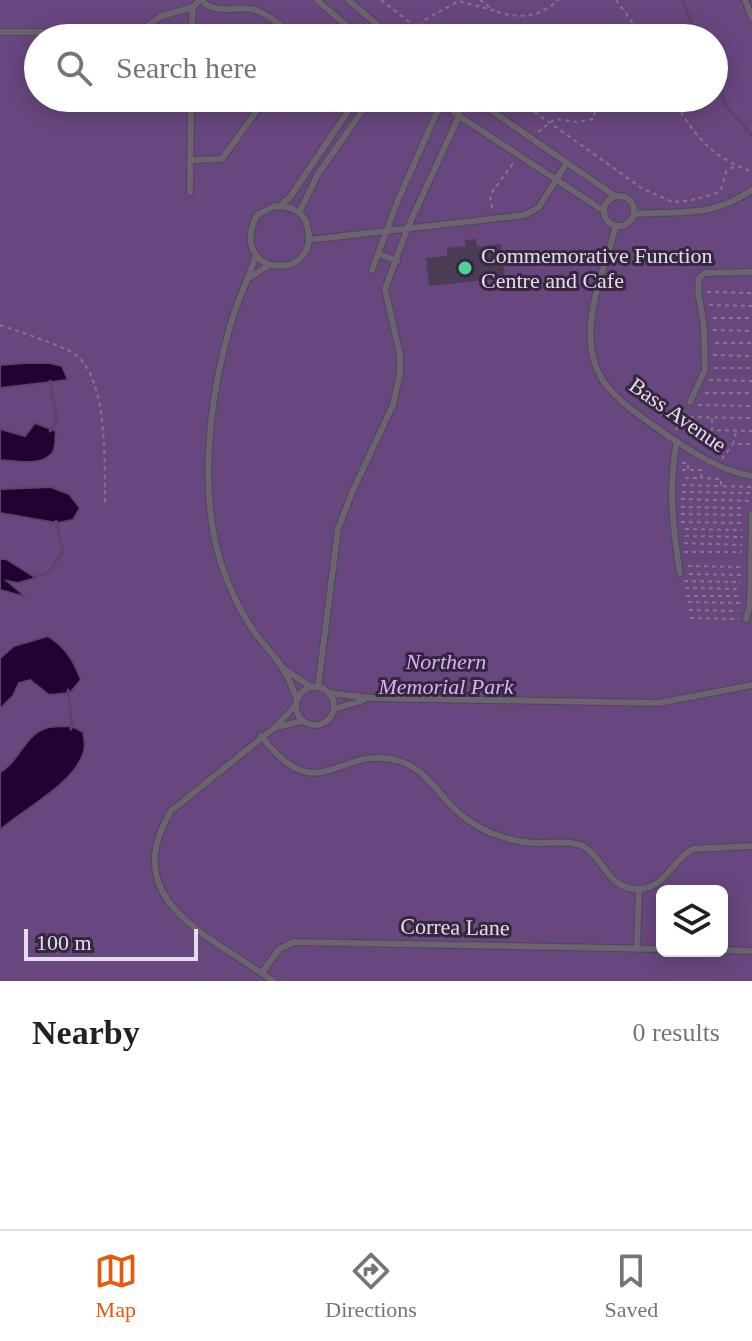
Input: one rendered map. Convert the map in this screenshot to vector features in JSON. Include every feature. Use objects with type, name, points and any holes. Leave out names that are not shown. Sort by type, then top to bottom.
[{"type":"lane","points":[[150,24],[159,17],[193,7],[200,0],[206,6],[215,8],[253,9],[276,24]]},
{"type":"lane","points":[[317,0],[345,24]]},
{"type":"lane","points":[[348,0],[376,24]]},
{"type":"lane","points":[[745,0],[752,18]]},
{"type":"lane","points":[[192,24],[193,7]]},
{"type":"lane","points":[[0,32],[24,32]]},
{"type":"lane","points":[[190,192],[191,112]]},
{"type":"lane","points":[[191,160],[222,159],[256,112]]},
{"type":"lane","points":[[303,721],[284,669],[253,629],[227,580],[216,543],[208,490],[213,418],[233,316],[256,254],[251,232],[257,215],[265,209],[280,206],[290,197],[348,112]]},
{"type":"lane","points":[[299,213],[318,174],[361,112]]},
{"type":"lane","points":[[372,270],[436,112]]},
{"type":"lane","points":[[455,112],[604,211]]},
{"type":"lane","points":[[315,688],[338,529],[393,405],[400,373],[400,355],[385,289],[408,227],[459,112]]},
{"type":"lane","points":[[493,112],[615,196],[630,199],[635,214]]},
{"type":"lane","points":[[308,240],[525,215],[535,211],[566,164]]},
{"type":"lane","points":[[635,214],[679,214],[712,209],[752,190]]},
{"type":"lane","points":[[615,196],[607,202],[604,211],[607,221],[616,226],[626,225],[635,214]]},
{"type":"lane","points":[[250,277],[268,266],[288,265],[304,254],[308,240],[307,225],[299,213],[280,206]]},
{"type":"lane","name":"Bass Avenue","points":[[616,226],[592,317],[592,352],[608,388],[675,440],[717,466],[752,476]]},
{"type":"lane","points":[[256,254],[268,266]]},
{"type":"lane","points":[[378,254],[397,261]]},
{"type":"lane","points":[[690,402],[705,367],[705,330],[698,292],[699,278],[705,273],[752,272]]},
{"type":"lane","points":[[675,440],[674,507],[681,573]]},
{"type":"lane","points":[[749,593],[752,512]]},
{"type":"lane","points":[[284,669],[329,693],[372,698],[659,703],[752,685]]},
{"type":"lane","points":[[273,981],[174,910],[163,895],[153,858],[160,829],[171,811],[274,728],[306,690],[315,688]]},
{"type":"lane","points":[[329,693],[334,709]]},
{"type":"lane","points":[[274,728],[303,721],[313,726],[325,723],[334,709],[372,698]]},
{"type":"lane","points":[[261,736],[283,762],[300,770],[328,772],[374,758],[404,763],[423,774],[454,808],[485,830],[519,841],[583,846],[613,880],[639,889],[665,879],[681,857],[693,849],[752,846]]},
{"type":"lane","points":[[637,948],[639,889]]},
{"type":"lane","name":"Correa Lane","points":[[262,973],[279,949],[294,942],[656,949]]},
{"type":"lane","points":[[728,950],[752,951]]},
{"type":"path","points":[[381,0],[410,24]]},
{"type":"path","points":[[480,0],[496,11]]},
{"type":"path","points":[[423,24],[433,14],[459,1],[515,16],[537,14],[558,0]]},
{"type":"path","points":[[616,0],[634,24]]},
{"type":"path","points":[[533,112],[636,185],[673,202],[721,192],[726,172],[736,165]]},
{"type":"path","points":[[531,139],[555,119],[577,122],[593,119],[595,112]]},
{"type":"path","points":[[682,112],[699,139],[736,165],[752,172]]},
{"type":"path","points":[[493,218],[490,195],[518,156]]},
{"type":"path","points":[[698,292],[752,293]]},
{"type":"path","points":[[700,305],[752,306]]},
{"type":"path","points":[[703,317],[752,318]]},
{"type":"path","points":[[0,325],[77,355],[93,380],[101,409],[105,506]]},
{"type":"path","points":[[705,330],[752,331]]},
{"type":"path","points":[[705,342],[752,343]]},
{"type":"path","points":[[705,355],[752,356]]},
{"type":"path","points":[[705,367],[752,368]]},
{"type":"path","points":[[702,380],[752,381]]},
{"type":"path","points":[[695,392],[752,393]]},
{"type":"path","points":[[675,440],[690,402],[692,405],[752,406]]},
{"type":"path","points":[[682,417],[752,418]]},
{"type":"path","points":[[712,418],[712,430],[752,431]]},
{"type":"path","points":[[717,466],[733,444],[736,431]]},
{"type":"path","points":[[733,444],[752,444]]},
{"type":"path","points":[[702,470],[701,478],[674,507],[702,470]]},
{"type":"path","points":[[701,478],[721,479],[721,486]]},
{"type":"path","points":[[674,507],[721,486],[752,487]]},
{"type":"path","points":[[674,507],[752,493]]},
{"type":"path","points":[[674,507],[752,501]]},
{"type":"path","points":[[674,507],[752,512]]},
{"type":"path","points":[[674,507],[752,512]]},
{"type":"path","points":[[674,507],[752,523]]},
{"type":"path","points":[[674,507],[752,530]]},
{"type":"path","points":[[674,507],[751,537]]},
{"type":"path","points":[[674,507],[751,545]]},
{"type":"path","points":[[677,552],[751,552]]},
{"type":"path","points":[[681,573],[749,593]]},
{"type":"path","points":[[681,573],[749,593]]},
{"type":"path","points":[[681,573],[749,593]]},
{"type":"path","points":[[685,588],[749,593]]},
{"type":"path","points":[[686,596],[749,593]]},
{"type":"path","points":[[688,602],[749,593]]},
{"type":"path","points":[[689,610],[749,593]]},
{"type":"path","points":[[690,618],[749,593]]},
{"type":"green space","name":"Northern Memorial Park","points":[[0,0],[752,0],[752,981],[0,981]]},
{"type":"shaded area","points":[[0,365],[62,366],[68,380],[0,388]]},
{"type":"shaded area","points":[[35,423],[56,431],[54,450],[49,457],[29,462],[0,460],[0,429],[25,436]]},
{"type":"shaded area","points":[[51,487],[69,494],[80,508],[73,520],[57,523],[0,513],[0,489]]},
{"type":"shaded area","points":[[0,559],[6,559],[36,578],[18,583],[7,581],[26,597],[0,590]]},
{"type":"shaded area","points":[[48,636],[68,655],[81,680],[70,693],[49,695],[30,680],[19,683],[13,696],[0,709],[0,658],[14,646]]},
{"type":"shaded area","points":[[72,726],[83,732],[85,742],[79,763],[60,785],[0,830],[0,772],[7,768],[38,731]]},
{"type":"building","name":"Commemorative Function Centre and Cafe","points":[[476,239],[477,247],[501,244],[505,278],[429,286],[426,258],[447,256],[447,248],[466,246],[465,240]]},
{"type":"waterway","points":[[682,0],[692,24]]},
{"type":"waterway","points":[[728,108],[752,135]]},
{"type":"waterway","points":[[50,381],[57,420],[50,431]]},
{"type":"waterway","points":[[34,578],[50,571],[63,551],[56,521]]},
{"type":"waterway","points":[[68,690],[71,729]]},
{"type":"place","name":"Commemorative Function Centre and Cafe","points":[[465,268]]}]
